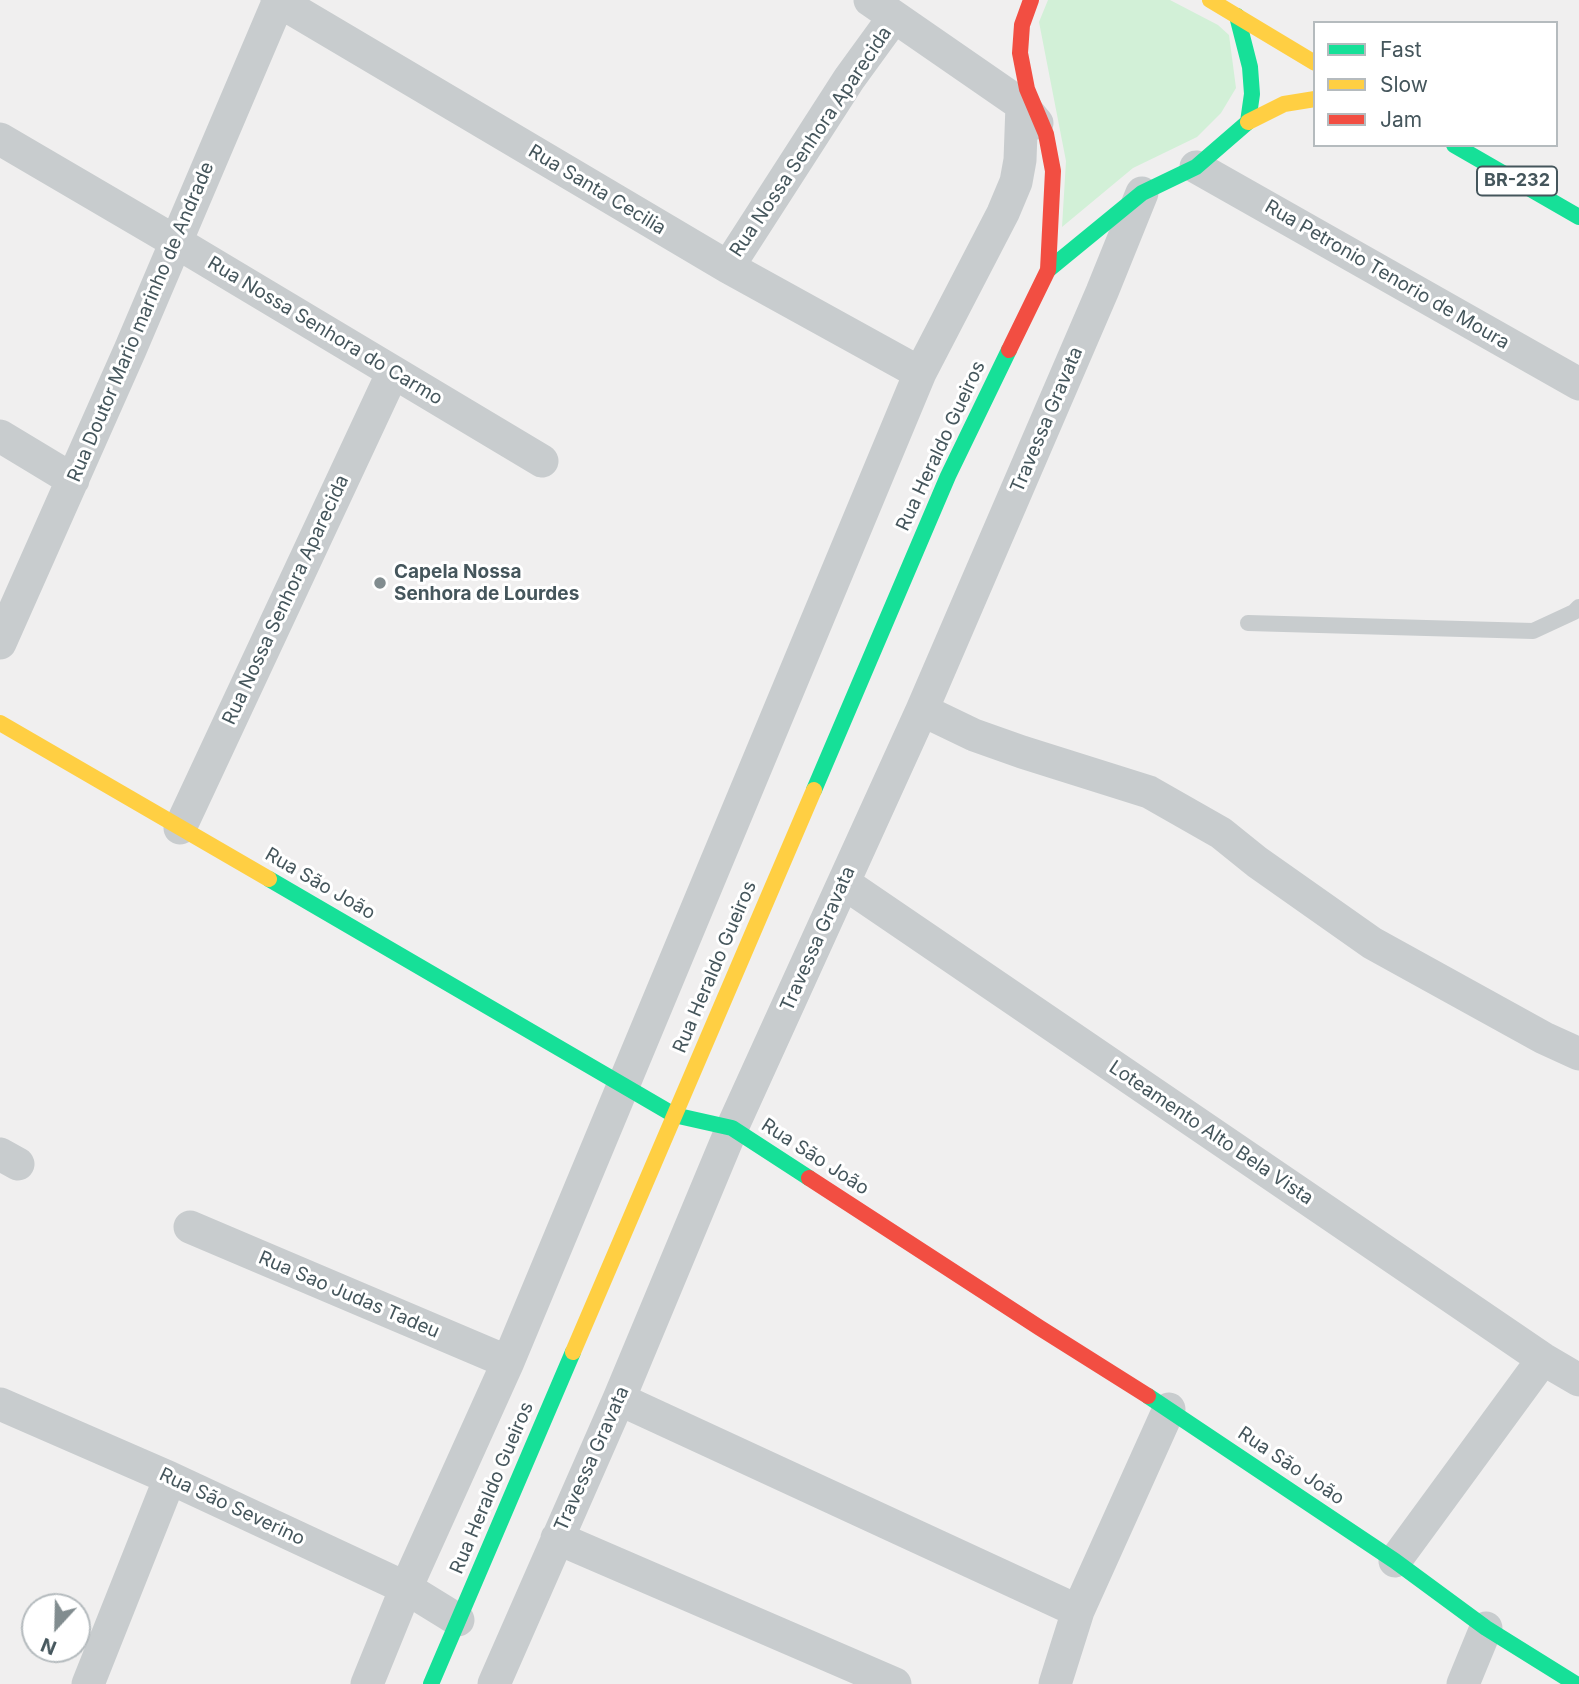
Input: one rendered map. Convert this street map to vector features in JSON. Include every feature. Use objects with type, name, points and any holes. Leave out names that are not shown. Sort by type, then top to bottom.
[{"type":"main road","name":"Rua Heraldo Gueiros","points":[[431,1684],[948,476],[1048,270],[1053,171],[1046,134],[1027,89],[1020,53],[1021,25],[1031,0]]},
{"type":"main road","points":[[1210,0],[1313,62]]},
{"type":"main road","points":[[1237,16],[1250,66],[1252,94],[1248,122]]},
{"type":"main road","name":"Rua Heraldo Gueiros","points":[[1048,270],[1142,193],[1196,167],[1248,122],[1284,104],[1313,99]]},
{"type":"main road","name":"BR-232","points":[[1457,147],[1579,217]]},
{"type":"main road","name":"Rua São João","points":[[0,723],[674,1115],[732,1128],[1169,1409],[1395,1561],[1486,1628],[1576,1684]]},
{"type":"street","name":"Rua Doutor Mario marinho de Andrade","points":[[0,643],[176,242],[278,0]]},
{"type":"street","name":"Rua Santa Cecilia","points":[[278,0],[728,267],[920,373]]},
{"type":"street","points":[[882,9],[1022,105],[1046,134]]},
{"type":"street","name":"Rua Nossa Senhora Aparecida","points":[[728,267],[849,79],[882,9]]},
{"type":"street","points":[[367,1684],[406,1588],[508,1362],[920,373],[1003,213],[1016,182],[1020,160],[1022,105]]},
{"type":"street","name":"Rua Nossa Senhora do Carmo","points":[[0,139],[542,461]]},
{"type":"street","name":"Rua Petronio Tenorio de Moura","points":[[1196,167],[1579,384]]},
{"type":"street","name":"Travessa Gravata","points":[[494,1684],[619,1399],[732,1128],[922,710],[1142,193]]},
{"type":"street","name":"Rua Nossa Senhora Aparecida","points":[[180,828],[393,372]]},
{"type":"street","points":[[0,436],[73,480]]},
{"type":"street","points":[[922,710],[974,735],[1149,792],[1221,833],[1257,862],[1372,943],[1544,1038],[1579,1054]]},
{"type":"street","name":"Loteamento Alto Bela Vista","points":[[844,883],[1543,1359],[1579,1380]]},
{"type":"street","name":"Rua Sao Judas Tadeu","points":[[190,1227],[508,1362]]},
{"type":"street","points":[[1395,1561],[1543,1359]]},
{"type":"street","points":[[619,1399],[1078,1611]]},
{"type":"street","name":"Rua São Severino","points":[[0,1404],[170,1478],[406,1588],[458,1620]]},
{"type":"street","points":[[1055,1684],[1078,1611],[1169,1409]]},
{"type":"street","points":[[88,1684],[170,1478]]},
{"type":"street","points":[[557,1538],[895,1684]]},
{"type":"street","points":[[1462,1684],[1486,1628]]},
{"type":"lane","points":[[1248,623],[1533,631],[1574,612],[1579,607]]},
{"type":"green space","points":[[1048,0],[1170,0],[1218,25],[1229,35],[1236,88],[1221,113],[1197,137],[1133,168],[1062,227],[1066,161],[1039,22]]},
{"type":"traffic: fast","points":[[1048,270],[1142,193],[1196,167],[1248,122],[1252,94],[1250,67],[1237,16]]},
{"type":"traffic: fast","points":[[1457,147],[1579,217]]},
{"type":"traffic: fast","points":[[814,790],[948,476],[1009,350]]},
{"type":"traffic: fast","points":[[269,879],[674,1115],[732,1128],[809,1178]]},
{"type":"traffic: fast","points":[[431,1684],[573,1352]]},
{"type":"traffic: fast","points":[[1148,1396],[1395,1561],[1486,1628],[1576,1684]]},
{"type":"traffic: slow","points":[[1210,0],[1313,62]]},
{"type":"traffic: slow","points":[[1248,122],[1284,104],[1313,99]]},
{"type":"traffic: slow","points":[[0,723],[269,879]]},
{"type":"traffic: slow","points":[[573,1352],[814,790]]},
{"type":"traffic: jam","points":[[1009,350],[1048,270],[1053,171],[1046,134],[1027,89],[1020,53],[1022,25],[1031,0]]},
{"type":"traffic: jam","points":[[809,1178],[1148,1396]]},
{"type":"place","name":"Capela Nossa Senhora de Lourdes","points":[[380,583]]}]
